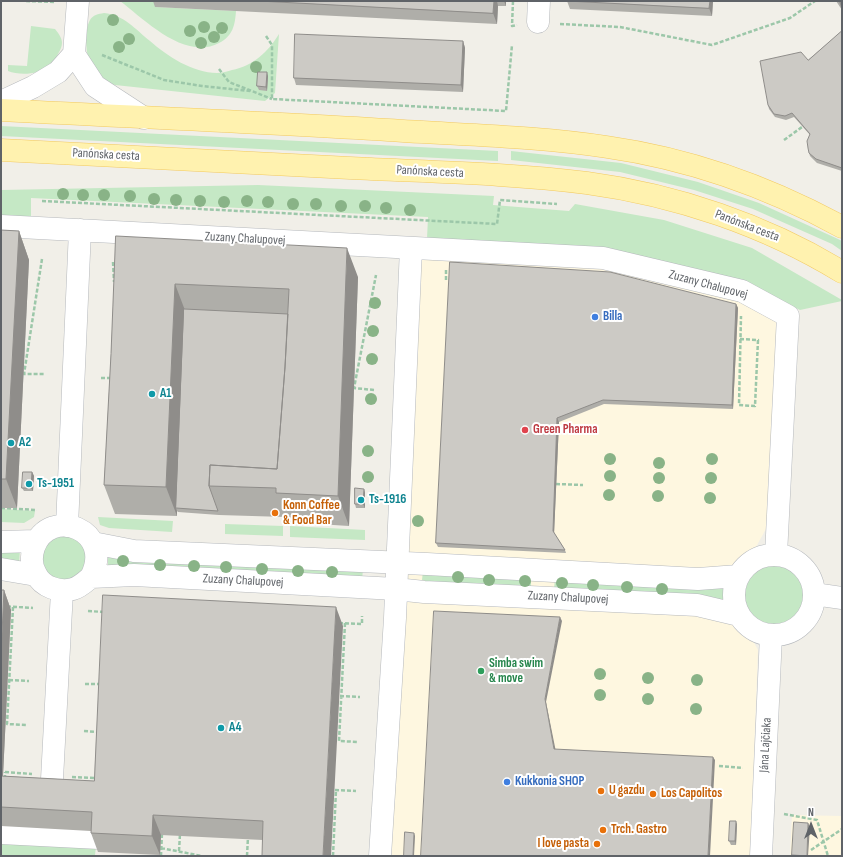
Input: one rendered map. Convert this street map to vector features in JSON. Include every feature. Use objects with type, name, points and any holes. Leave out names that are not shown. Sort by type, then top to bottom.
[{"type":"main road","points":[[1,110],[504,137],[607,147],[671,160],[729,176],[787,199],[842,227]]},
{"type":"main road","name":"Panónska cesta","points":[[1,150],[502,176],[586,183],[668,200],[739,222],[794,245],[822,259],[842,272]]},
{"type":"street","points":[[78,1],[75,49],[95,86],[144,118]]},
{"type":"street","points":[[1,102],[33,88],[58,72],[75,49]]},
{"type":"street","name":"Zuzany Chalupovej","points":[[1,226],[603,258],[742,291],[788,316],[776,555]]},
{"type":"street","points":[[67,526],[80,230]]},
{"type":"street","points":[[380,856],[396,589],[411,248]]},
{"type":"street","points":[[58,526],[67,526],[82,531],[93,543],[97,560],[91,577],[83,585],[73,590],[62,591],[43,583],[36,575],[32,564],[32,552],[36,541],[42,534],[49,529],[58,526]]},
{"type":"street","points":[[1,542],[36,541]]},
{"type":"street","name":"Zuzany Chalupovej","points":[[93,543],[134,551],[694,578],[738,576]]},
{"type":"street","points":[[776,555],[788,558],[798,564],[806,572],[812,583],[814,594],[812,608],[806,619],[796,628],[784,634],[771,635],[758,632],[747,625],[739,614],[734,602],[734,589],[738,576],[745,567],[754,560],[765,556],[776,555]]},
{"type":"street","points":[[1,569],[36,575]]},
{"type":"street","name":"Zuzany Chalupovej","points":[[91,577],[134,575],[396,589],[424,592],[697,605],[739,614]]},
{"type":"street","points":[[51,798],[62,591]]},
{"type":"street","points":[[814,594],[842,598]]},
{"type":"street","name":"Jána Lajčiaka","points":[[761,856],[771,635]]},
{"type":"street","points":[[1,832],[49,832],[99,838]]},
{"type":"path","points":[[26,1],[58,1]]},
{"type":"path","points":[[512,26],[513,1]]},
{"type":"path","points":[[539,12],[712,45],[790,18],[815,1]]},
{"type":"path","points":[[266,36],[272,45],[272,99]]},
{"type":"path","points":[[219,69],[229,82],[272,99],[506,111],[512,45]]},
{"type":"path","points":[[75,49],[164,80],[250,91]]},
{"type":"path","points":[[784,140],[802,127]]},
{"type":"path","points":[[42,201],[497,224],[500,200],[557,204]]},
{"type":"path","points":[[42,259],[24,374],[44,374]]},
{"type":"path","points":[[113,262],[115,286]]},
{"type":"path","points":[[374,390],[354,388],[376,274]]},
{"type":"path","points":[[740,339],[758,340],[755,406],[739,405],[740,339],[742,291]]},
{"type":"path","points":[[102,378],[115,378]]},
{"type":"path","points":[[556,484],[583,486]]},
{"type":"path","points":[[1,508],[37,510]]},
{"type":"path","points":[[1,606],[33,608]]},
{"type":"path","points":[[13,607],[7,724],[27,724]]},
{"type":"path","points":[[88,611],[109,612]]},
{"type":"path","points":[[338,623],[362,624],[362,616]]},
{"type":"path","points":[[345,623],[340,696],[339,741],[358,742]]},
{"type":"path","points":[[9,680],[29,681]]},
{"type":"path","points":[[85,684],[105,684]]},
{"type":"path","points":[[340,696],[360,697]]},
{"type":"path","points":[[84,731],[102,732]]},
{"type":"path","points":[[333,856],[336,790],[356,791]]},
{"type":"path","points":[[792,814],[818,820],[828,856]]},
{"type":"path","points":[[161,856],[163,826]]},
{"type":"path","points":[[179,852],[181,828]]},
{"type":"path","points":[[811,850],[842,829]]},
{"type":"path","points":[[247,856],[248,832]]},
{"type":"path","points":[[161,848],[202,856]]},
{"type":"shaded area","points":[[418,250],[601,263],[780,306],[767,527],[729,596],[758,650],[750,856],[391,856]]},
{"type":"shaded area","points":[[792,815],[842,816],[842,856],[790,856]]},
{"type":"green space","points":[[120,1],[155,1],[155,7],[236,11],[235,21],[232,30],[224,40],[206,47],[193,47],[179,43],[166,36]]},
{"type":"green space","points":[[104,13],[118,17],[134,27],[172,58],[190,67],[208,72],[223,72],[240,68],[253,62],[270,47],[279,34],[275,93],[265,101],[115,85],[105,82],[88,57],[86,40],[88,24],[91,18],[98,14]]},
{"type":"green space","points":[[31,26],[55,29],[62,42],[59,52],[51,66],[46,69],[35,73],[24,74],[8,71],[8,65],[27,66]]},
{"type":"green space","points":[[1,126],[498,151],[498,161],[1,136]]},
{"type":"green space","points":[[511,151],[621,163],[698,182],[759,203],[838,239],[842,241],[842,251],[832,244],[753,209],[694,190],[620,172],[511,160]]},
{"type":"green space","points":[[258,185],[494,196],[493,205],[569,211],[575,204],[664,220],[752,248],[842,301],[800,310],[744,282],[427,239],[428,217],[31,198],[31,220],[1,218],[1,190]]},
{"type":"green space","points":[[1,509],[35,511],[34,517],[24,523],[1,522]]},
{"type":"green space","points":[[98,517],[173,521],[172,532],[109,528],[100,525]]},
{"type":"green space","points":[[225,524],[283,526],[283,536],[225,534]]},
{"type":"green space","points":[[290,526],[365,530],[365,540],[290,537]]},
{"type":"green space","points":[[64,536],[76,540],[82,546],[86,558],[82,570],[76,576],[64,580],[52,576],[46,570],[42,558],[46,546],[52,540]]},
{"type":"green space","points":[[1,549],[20,550],[19,564],[1,561]]},
{"type":"green space","points":[[108,553],[363,569],[362,580],[108,568]]},
{"type":"green space","points":[[774,566],[790,571],[798,579],[803,595],[798,611],[790,619],[774,624],[758,619],[750,611],[745,595],[750,579],[758,571]]},
{"type":"green space","points":[[423,571],[531,576],[531,588],[432,583],[422,580]]},
{"type":"green space","points":[[555,577],[723,584],[723,601],[554,590]]},
{"type":"green space","points":[[1,842],[96,846],[95,855],[122,856],[1,856]]},
{"type":"building","points":[[259,1],[494,1],[493,13]]},
{"type":"building","points":[[567,1],[710,1],[709,8]]},
{"type":"building","points":[[842,31],[842,168],[816,159],[809,153],[807,141],[810,134],[792,113],[785,116],[774,114],[768,105],[760,61],[801,52],[808,60]]},
{"type":"building","points":[[295,34],[463,41],[461,85],[294,78]]},
{"type":"building","points":[[258,72],[267,72],[266,87],[257,86]]},
{"type":"building","points":[[1,230],[19,231],[6,479],[1,479]]},
{"type":"building","name":"A1","points":[[116,236],[347,248],[338,496],[276,493],[276,488],[209,486],[210,465],[277,469],[289,289],[175,284],[166,487],[104,485]]},
{"type":"building","points":[[450,262],[610,272],[736,304],[732,405],[603,400],[557,418],[553,531],[565,550],[436,543]]},
{"type":"building","points":[[184,309],[288,314],[277,469],[210,465],[209,486],[218,511],[176,508]]},
{"type":"building","name":"Ts-1951","points":[[23,472],[32,472],[31,488],[22,488]]},
{"type":"building","points":[[355,488],[364,489],[363,504],[355,504]]},
{"type":"building","points":[[1,590],[4,590],[1,656]]},
{"type":"building","name":"A4","points":[[103,595],[336,607],[323,856],[262,856],[263,821],[153,815],[152,836],[91,833],[92,812],[1,807],[1,776],[94,781]]},
{"type":"building","points":[[434,611],[560,617],[545,699],[554,749],[713,757],[708,856],[421,856]]},
{"type":"building","points":[[730,821],[736,821],[735,841],[729,841]]},
{"type":"building","points":[[794,822],[808,823],[807,856],[792,855]]},
{"type":"building","points":[[405,832],[414,833],[413,856],[404,856]]},
{"type":"place","name":"Billa","points":[[595,317]]},
{"type":"place","name":"A1","points":[[152,394]]},
{"type":"place","name":"Green Pharma","points":[[525,430]]},
{"type":"place","name":"A2","points":[[11,443]]},
{"type":"place","name":"Ts-1951","points":[[29,484]]},
{"type":"place","name":"Ts-1916","points":[[361,500]]},
{"type":"place","name":"Konn Coffee & Food Bar","points":[[275,513]]},
{"type":"place","name":"Simba swim & move","points":[[481,671]]},
{"type":"place","name":"A4","points":[[221,728]]},
{"type":"place","name":"Kukkonia SHOP","points":[[507,782]]},
{"type":"place","name":"U gazdu","points":[[601,791]]},
{"type":"place","name":"Los Capolitos","points":[[653,794]]},
{"type":"place","name":"Trch. Gastro","points":[[603,830]]},
{"type":"place","name":"I love pasta","points":[[597,844]]}]
